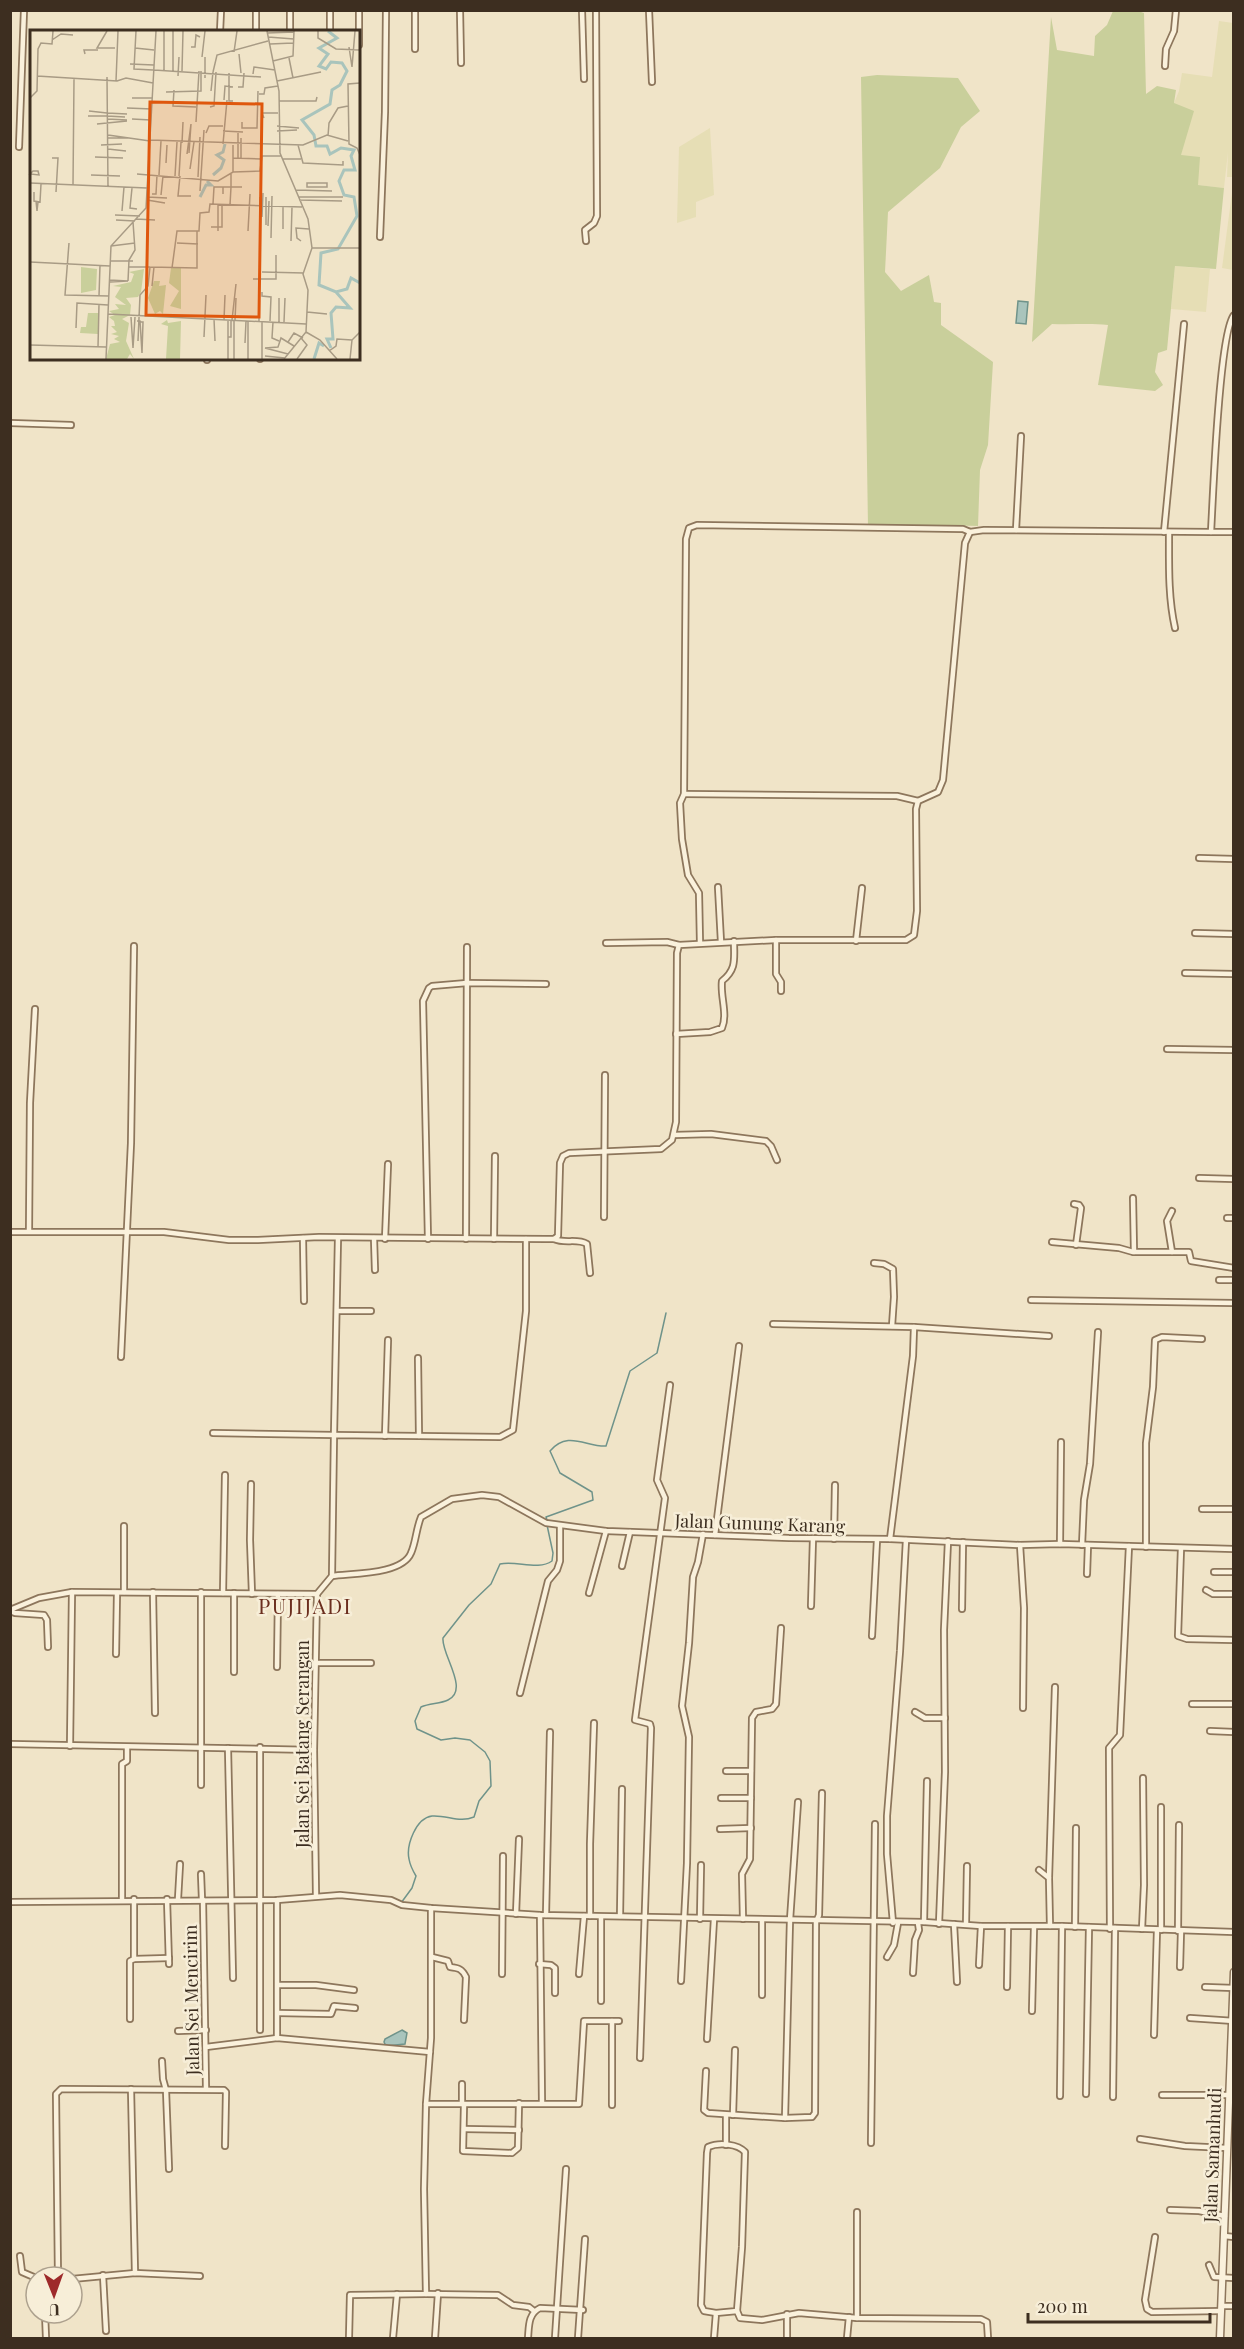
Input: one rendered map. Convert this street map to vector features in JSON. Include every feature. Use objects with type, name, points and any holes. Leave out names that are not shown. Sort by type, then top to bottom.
[{"type":"street","points":[[19,147],[24,10]]},
{"type":"street","points":[[220,30],[221,10]]},
{"type":"street","points":[[256,10],[256,30]]},
{"type":"street","points":[[290,10],[290,30]]},
{"type":"street","points":[[330,10],[330,30]]},
{"type":"street","points":[[359,10],[359,30]]},
{"type":"street","points":[[380,237],[386,10]]},
{"type":"street","points":[[415,10],[415,49]]},
{"type":"street","points":[[460,10],[461,63]]},
{"type":"street","points":[[582,10],[584,79]]},
{"type":"street","points":[[586,241],[585,230],[594,224],[597,216],[596,10]]},
{"type":"street","points":[[649,10],[652,82]]},
{"type":"street","points":[[1165,66],[1166,49],[1174,31],[1176,10]]},
{"type":"street","points":[[1211,532],[1222,362],[1229,321],[1233,315]]},
{"type":"street","points":[[1175,628],[1167,532],[1184,324]]},
{"type":"street","points":[[10,423],[71,425]]},
{"type":"street","points":[[1016,531],[1022,436]]},
{"type":"street","points":[[700,943],[699,893],[688,874],[682,839],[680,803],[684,794],[686,539],[689,528],[697,525],[963,529],[970,532],[1233,532]]},
{"type":"street","points":[[684,794],[887,795],[918,801],[938,792],[943,780],[965,543],[970,532]]},
{"type":"street","points":[[606,943],[668,942],[679,945],[776,940],[906,940],[914,935],[917,911],[916,808],[918,801]]},
{"type":"street","points":[[1199,858],[1233,859]]},
{"type":"street","points":[[718,887],[722,942]]},
{"type":"street","points":[[856,941],[862,888]]},
{"type":"street","points":[[1195,933],[1233,934]]},
{"type":"street","points":[[776,940],[776,974],[781,982],[781,991]]},
{"type":"street","points":[[676,1034],[710,1032],[722,1028],[724,1019],[722,981],[732,973],[734,941]]},
{"type":"street","points":[[554,1239],[560,1231],[561,1159],[569,1153],[661,1149],[670,1144],[674,1135],[676,952],[679,945]]},
{"type":"street","points":[[121,1357],[128,1232],[134,946]]},
{"type":"street","points":[[466,1239],[467,947]]},
{"type":"street","points":[[1185,973],[1233,974]]},
{"type":"street","points":[[428,1239],[423,1001],[429,988],[467,982],[546,984]]},
{"type":"street","points":[[30,1231],[30,1103],[35,1009]]},
{"type":"street","points":[[1167,1049],[1233,1050]]},
{"type":"street","points":[[604,1217],[605,1075]]},
{"type":"street","points":[[674,1135],[711,1134],[766,1141],[771,1146],[777,1160]]},
{"type":"street","points":[[494,1239],[495,1156]]},
{"type":"street","points":[[385,1239],[388,1164]]},
{"type":"street","points":[[1198,1178],[1233,1179]]},
{"type":"street","points":[[1133,1198],[1134,1252]]},
{"type":"street","points":[[1074,1204],[1081,1208],[1076,1245]]},
{"type":"street","points":[[1172,1212],[1167,1221],[1172,1252]]},
{"type":"street","points":[[10,1232],[179,1233],[229,1240],[554,1239],[562,1242],[585,1242],[588,1246],[590,1273]]},
{"type":"street","points":[[303,1238],[304,1301]]},
{"type":"street","points":[[10,1610],[39,1598],[72,1592],[317,1594],[332,1576],[338,1238]]},
{"type":"street","points":[[374,1238],[375,1270]]},
{"type":"street","points":[[213,1433],[500,1437],[509,1434],[513,1430],[526,1311],[526,1239]]},
{"type":"street","points":[[1052,1242],[1119,1248],[1134,1252],[1189,1252],[1191,1261],[1233,1268]]},
{"type":"street","points":[[874,1263],[884,1264],[894,1269],[892,1326]]},
{"type":"street","points":[[1219,1280],[1233,1280]]},
{"type":"street","points":[[1031,1300],[1233,1303]]},
{"type":"street","points":[[338,1311],[371,1311]]},
{"type":"street","points":[[773,1324],[892,1326],[1049,1336]]},
{"type":"street","points":[[890,1539],[913,1356],[914,1328]]},
{"type":"street","points":[[1087,1575],[1084,1500],[1090,1464],[1098,1332]]},
{"type":"street","points":[[1146,1547],[1146,1443],[1153,1387],[1155,1340],[1162,1337],[1202,1339]]},
{"type":"street","points":[[386,1436],[388,1340]]},
{"type":"street","points":[[715,1535],[739,1346]]},
{"type":"street","points":[[418,1358],[419,1436]]},
{"type":"street","points":[[640,2058],[651,1728],[650,1724],[635,1720],[665,1498],[657,1480],[670,1385]]},
{"type":"street","points":[[1060,1544],[1061,1442]]},
{"type":"street","points":[[223,1593],[225,1475]]},
{"type":"street","points":[[251,1484],[252,1594]]},
{"type":"street","points":[[834,1539],[835,1485]]},
{"type":"street","name":"Jalan Gunung Karang","points":[[332,1576],[387,1569],[403,1564],[411,1553],[421,1517],[439,1505],[462,1496],[482,1495],[499,1497],[541,1522],[606,1531],[1020,1545],[1233,1549]]},
{"type":"street","points":[[1202,1509],[1233,1509]]},
{"type":"street","points":[[124,1526],[124,1592]]},
{"type":"street","points":[[520,1693],[548,1581],[560,1562],[560,1526]]},
{"type":"street","points":[[589,1593],[606,1531]]},
{"type":"street","points":[[622,1566],[630,1532]]},
{"type":"street","points":[[681,1981],[687,1863],[688,1737],[682,1706],[693,1577],[703,1534]]},
{"type":"street","points":[[812,1606],[813,1538]]},
{"type":"street","points":[[872,1636],[877,1540]]},
{"type":"street","points":[[887,1957],[894,1945],[896,1923],[887,1854],[887,1816],[906,1540]]},
{"type":"street","points":[[939,1924],[945,1718],[944,1630],[948,1541]]},
{"type":"street","points":[[962,1609],[963,1542]]},
{"type":"street","points":[[1020,1545],[1024,1608],[1023,1708]]},
{"type":"street","points":[[1113,2097],[1113,1928],[1109,1748],[1120,1735],[1129,1546]]},
{"type":"street","points":[[1181,1548],[1178,1636],[1187,1639],[1233,1640]]},
{"type":"street","points":[[1214,1572],[1233,1572]]},
{"type":"street","points":[[1206,1590],[1213,1594],[1233,1594]]},
{"type":"street","points":[[69,1746],[72,1592]]},
{"type":"street","points":[[153,1592],[155,1713]]},
{"type":"street","points":[[201,1592],[201,1785]]},
{"type":"street","points":[[116,1654],[117,1593]]},
{"type":"street","points":[[234,1593],[234,1672]]},
{"type":"street","points":[[277,1667],[278,1594]]},
{"type":"street","name":"Jalan Sei Batang Serangan","points":[[316,1895],[314,1750],[317,1594]]},
{"type":"street","points":[[10,1610],[15,1613],[44,1615],[48,1620],[48,1647]]},
{"type":"street","points":[[743,1919],[742,1874],[749,1864],[751,1828],[752,1718],[756,1712],[772,1709],[776,1704],[781,1628]]},
{"type":"street","points":[[315,1663],[371,1663]]},
{"type":"street","points":[[1050,1926],[1049,1878],[1055,1687]]},
{"type":"street","points":[[1192,1704],[1233,1704]]},
{"type":"street","points":[[915,1713],[925,1718],[945,1718]]},
{"type":"street","points":[[579,1974],[587,1916],[594,1723]]},
{"type":"street","points":[[1210,1731],[1233,1732]]},
{"type":"street","points":[[546,1915],[550,1732]]},
{"type":"street","points":[[10,1744],[128,1748],[260,1747],[314,1750]]},
{"type":"street","points":[[260,1747],[260,2030]]},
{"type":"street","points":[[122,1899],[122,1764],[127,1761],[128,1748]]},
{"type":"street","points":[[228,1748],[233,1978]]},
{"type":"street","points":[[726,1771],[751,1771]]},
{"type":"street","points":[[1142,1929],[1143,1778]]},
{"type":"street","points":[[924,1922],[927,1781]]},
{"type":"street","points":[[620,1916],[621,1790]]},
{"type":"street","points":[[706,2071],[704,2110],[708,2113],[785,2118],[812,2117],[815,2114],[816,1922],[819,1915],[822,1793]]},
{"type":"street","points":[[721,1798],[751,1798]]},
{"type":"street","points":[[785,2118],[790,1920],[798,1802]]},
{"type":"street","points":[[1154,2035],[1161,1807]]},
{"type":"street","points":[[871,2143],[875,1824]]},
{"type":"street","points":[[1179,1825],[1180,1967]]},
{"type":"street","points":[[720,1829],[751,1828]]},
{"type":"street","points":[[1075,1927],[1076,1828]]},
{"type":"street","points":[[516,1914],[519,1839]]},
{"type":"street","points":[[502,1974],[503,1856]]},
{"type":"street","points":[[178,1899],[180,1864]]},
{"type":"street","points":[[700,1919],[701,1865]]},
{"type":"street","points":[[966,1924],[967,1866]]},
{"type":"street","points":[[1039,1870],[1049,1878]]},
{"type":"street","name":"Jalan Sei Mencirim","points":[[58,2265],[56,2094],[61,2090],[206,2088],[201,1874]]},
{"type":"street","points":[[10,1902],[122,1899],[277,1900],[316,1895],[356,1896],[391,1900],[402,1905],[540,1916],[924,1922],[981,1926],[1062,1926],[1233,1932]]},
{"type":"street","points":[[134,1899],[134,1959]]},
{"type":"street","points":[[130,2019],[130,1961],[134,1959],[169,1961],[167,1899]]},
{"type":"street","points":[[277,1900],[277,2038]]},
{"type":"street","points":[[426,2294],[424,2189],[430,2052],[431,1908]]},
{"type":"street","points":[[540,1916],[542,2103]]},
{"type":"street","points":[[601,1917],[601,2001]]},
{"type":"street","points":[[707,2039],[714,1919]]},
{"type":"street","points":[[762,1920],[762,1995]]},
{"type":"street","points":[[913,1973],[918,1923]]},
{"type":"street","points":[[954,1924],[957,1982]]},
{"type":"street","points":[[979,1965],[981,1926]]},
{"type":"street","points":[[1007,1987],[1008,1926]]},
{"type":"street","points":[[1060,2096],[1062,1926]]},
{"type":"street","points":[[1032,2011],[1034,1927]]},
{"type":"street","points":[[1086,2094],[1089,1927]]},
{"type":"street","points":[[432,1957],[448,1961],[450,1967],[460,1968],[463,1971],[466,1977],[464,2020]]},
{"type":"street","points":[[539,1964],[551,1965],[555,1968],[555,1993]]},
{"type":"street","name":"Jalan Samanhudi","points":[[1221,2338],[1225,2216],[1230,2160],[1227,2148],[1233,1972]]},
{"type":"street","points":[[278,1985],[316,1985],[354,1990]]},
{"type":"street","points":[[1205,1987],[1233,1988]]},
{"type":"street","points":[[278,2013],[331,2014],[335,1998]]},
{"type":"street","points":[[334,2006],[355,2008]]},
{"type":"street","points":[[1190,2018],[1233,2021]]},
{"type":"street","points":[[426,2104],[579,2104],[584,2021],[619,2021]]},
{"type":"street","points":[[612,2021],[612,2104]]},
{"type":"street","points":[[178,2031],[206,2030]]},
{"type":"street","points":[[206,2047],[277,2038],[430,2052]]},
{"type":"street","points":[[726,2145],[735,2050]]},
{"type":"street","points":[[162,2061],[166,2090],[170,2169]]},
{"type":"street","points":[[462,2084],[463,2149],[466,2152],[512,2153],[518,2148],[519,2103]]},
{"type":"street","points":[[206,2088],[226,2092],[225,2146]]},
{"type":"street","points":[[131,2089],[135,2273]]},
{"type":"street","points":[[1161,2095],[1230,2099]]},
{"type":"street","points":[[464,2129],[519,2130]]},
{"type":"street","points":[[1140,2139],[1185,2146],[1227,2148]]},
{"type":"street","points":[[737,2311],[704,2312],[701,2305],[707,2153],[711,2145],[740,2147],[745,2152],[743,2236],[737,2311],[740,2318],[756,2320],[799,2313],[857,2318],[981,2319],[987,2322],[988,2338]]},
{"type":"street","points":[[555,2338],[566,2169]]},
{"type":"street","points":[[1170,2210],[1199,2211],[1225,2216]]},
{"type":"street","points":[[857,2212],[857,2318]]},
{"type":"street","points":[[1224,2236],[1233,2237]]},
{"type":"street","points":[[1155,2237],[1145,2300],[1147,2309],[1152,2312],[1233,2306]]},
{"type":"street","points":[[578,2338],[582,2310],[585,2240]]},
{"type":"street","points":[[20,2256],[24,2273]]},
{"type":"street","points":[[1209,2265],[1214,2277],[1233,2278]]},
{"type":"street","points":[[84,2277],[135,2273],[200,2276]]},
{"type":"street","points":[[103,2275],[106,2331]]},
{"type":"street","points":[[435,2338],[438,2293]]},
{"type":"street","points":[[349,2338],[350,2295],[438,2293],[498,2295],[513,2305],[529,2307],[534,2311]]},
{"type":"street","points":[[393,2338],[397,2294]]},
{"type":"street","points":[[528,2338],[531,2316],[534,2311],[540,2308],[582,2310]]},
{"type":"street","points":[[714,2338],[716,2313]]},
{"type":"street","points":[[787,2314],[787,2338]]},
{"type":"street","points":[[847,2338],[849,2317]]},
{"type":"shaded area","points":[[1219,21],[1233,23],[1233,177],[1227,177],[1228,152],[1224,188],[1197,185],[1181,156],[1174,103],[1182,73],[1212,77]]},
{"type":"shaded area","points":[[710,128],[714,195],[696,202],[696,217],[677,223],[679,147]]},
{"type":"shaded area","points":[[1233,185],[1234,270],[1222,268]]},
{"type":"shaded area","points":[[1175,266],[1210,269],[1206,312],[1171,309]]},
{"type":"green space","points":[[1113,11],[1144,13],[1146,94],[1157,86],[1176,90],[1174,103],[1194,111],[1181,155],[1200,157],[1198,185],[1224,188],[1216,269],[1175,266],[1167,350],[1158,353],[1155,372],[1163,385],[1155,391],[1098,385],[1108,325],[1052,324],[1032,342],[1051,17],[1057,50],[1094,56],[1095,36],[1107,25]]},
{"type":"green space","points":[[877,75],[958,78],[980,111],[961,127],[940,168],[888,212],[885,272],[901,291],[929,275],[934,302],[941,303],[941,325],[993,362],[988,445],[980,470],[978,526],[868,527],[861,77]]},
{"type":"water","points":[[1018,301],[1028,302],[1026,324],[1016,323]]},
{"type":"water","points":[[402,2030],[407,2033],[405,2044],[386,2046],[385,2039]]},
{"type":"waterway","points":[[547,1520],[546,1517],[593,1500],[592,1492],[560,1473],[550,1451],[557,1445],[570,1440],[606,1446],[630,1371],[657,1353],[666,1313]]},
{"type":"waterway","points":[[401,1903],[412,1888],[416,1876],[408,1853],[413,1833],[417,1827],[426,1818],[432,1816],[458,1819],[474,1817],[479,1801],[491,1786],[490,1761],[485,1752],[470,1740],[455,1738],[441,1740],[417,1729],[415,1721],[421,1707],[448,1700],[454,1695],[456,1680],[443,1638],[469,1605],[491,1584],[500,1564],[540,1565],[552,1561],[553,1553],[547,1525]]},
{"type":"district","name":"PUJIJADI","points":[[305,1605]]}]
